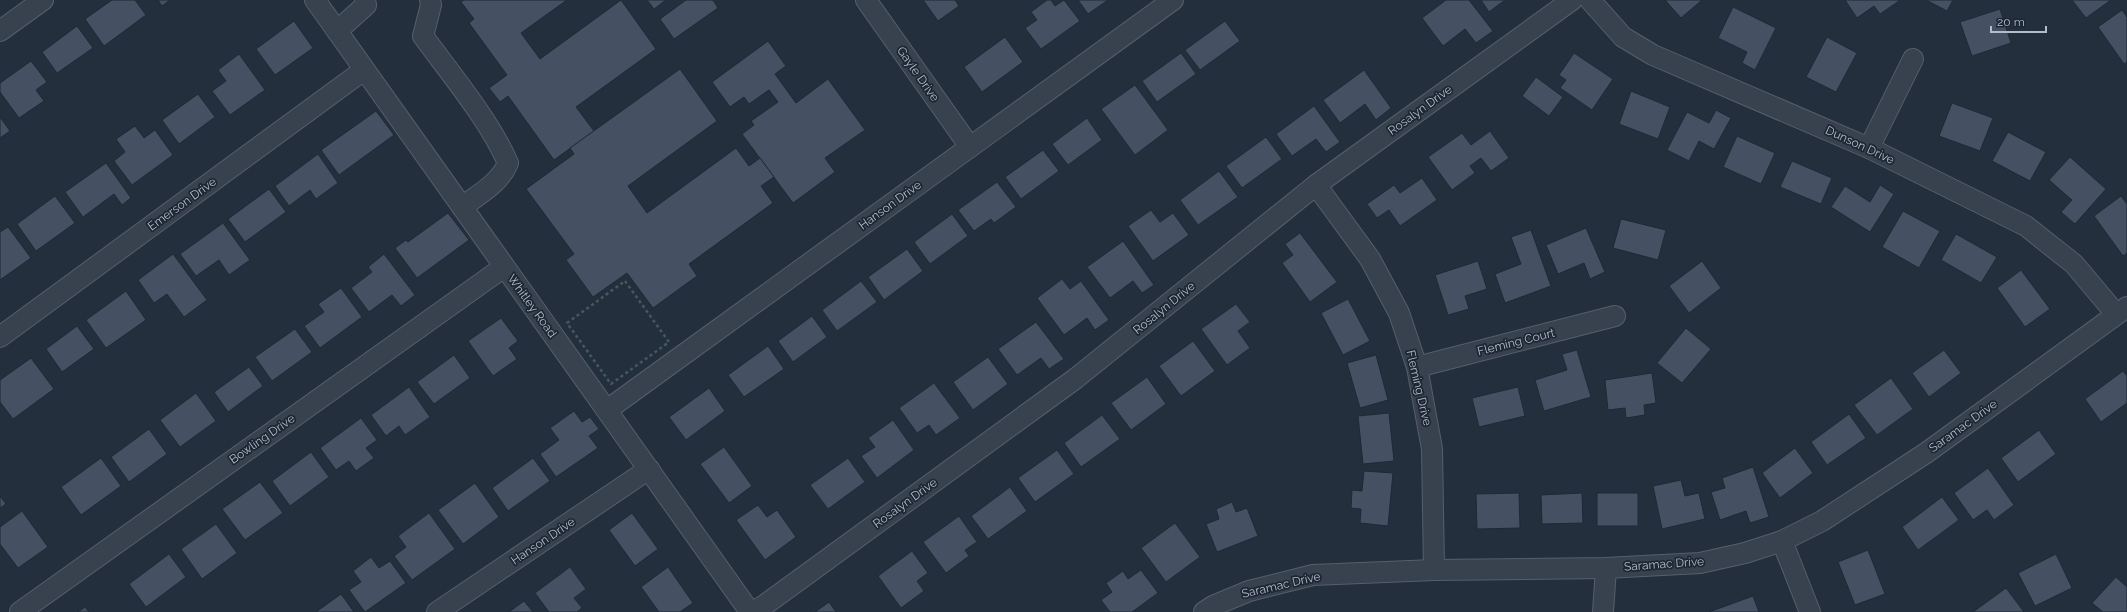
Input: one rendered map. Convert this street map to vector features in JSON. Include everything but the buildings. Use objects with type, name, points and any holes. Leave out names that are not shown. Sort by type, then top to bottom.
[{"type":"street","points":[[0,31],[43,0]]},
{"type":"street","name":"Whitley Road","points":[[315,0],[750,612]]},
{"type":"street","points":[[337,31],[360,13],[366,6],[365,0]]},
{"type":"street","points":[[430,0],[431,5],[423,36],[475,108],[503,150],[508,163],[504,174],[462,207]]},
{"type":"street","name":"Gayle Drive","points":[[866,0],[970,147]]},
{"type":"street","name":"Hanson Drive","points":[[607,410],[1173,0]]},
{"type":"street","name":"Rosalyn Drive","points":[[753,612],[1075,379],[1316,185],[1572,0]]},
{"type":"street","name":"Dunson Drive","points":[[1590,0],[1623,37],[1653,55],[1869,148],[2026,226],[2074,264],[2121,310]]},
{"type":"street","points":[[1869,148],[1913,59]]},
{"type":"street","name":"Emerson Drive","points":[[0,337],[364,70]]},
{"type":"street","name":"Fleming Drive","points":[[1316,185],[1370,259],[1398,313],[1417,367],[1432,449],[1434,570]]},
{"type":"street","name":"Bowling Drive","points":[[20,612],[504,267]]},
{"type":"street","name":"Saramac Drive","points":[[1204,612],[1213,606],[1249,591],[1313,575],[1434,570],[1606,568],[1700,563],[1745,553],[1782,541],[1822,521],[1926,454],[2121,310]]},
{"type":"street","name":"Fleming Court","points":[[1417,367],[1616,316]]},
{"type":"street","name":"Hanson Drive","points":[[437,612],[649,469]]},
{"type":"street","points":[[1782,541],[1810,612]]},
{"type":"street","points":[[1603,612],[1606,568]]},
{"type":"path","points":[[625,281],[669,342],[611,384],[567,323],[625,281]]}]
